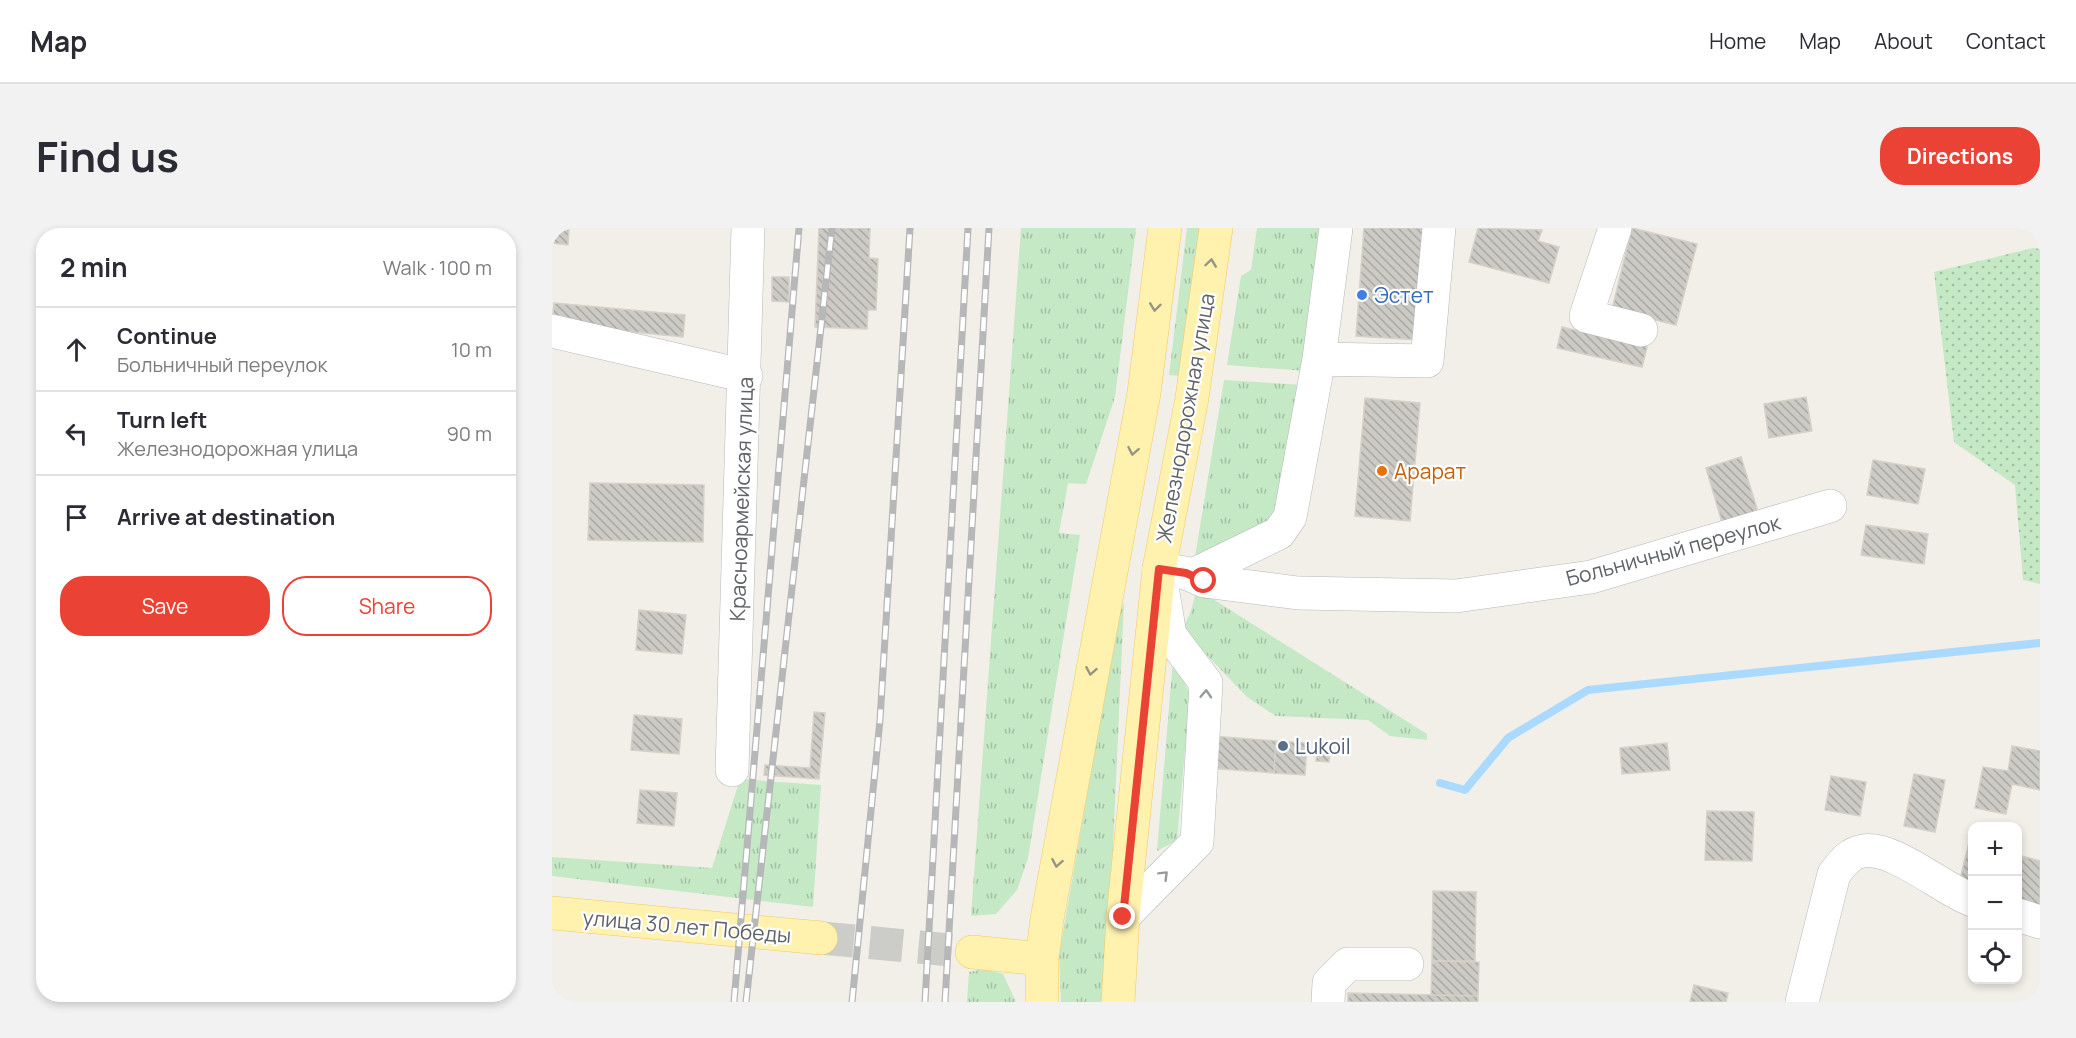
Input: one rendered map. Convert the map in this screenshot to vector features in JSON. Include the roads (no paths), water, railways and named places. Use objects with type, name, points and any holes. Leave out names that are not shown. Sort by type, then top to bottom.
[{"type":"main road","points":[[1042,1002],[1042,959],[1102,614],[1144,393],[1165,228]]},
{"type":"main road","name":"Железнодорожная улица","points":[[1118,1002],[1123,917],[1159,569],[1192,398],[1216,228]]},
{"type":"main road","name":"улица 30 лет Победы","points":[[552,913],[821,938]]},
{"type":"main road","points":[[972,952],[1042,959]]},
{"type":"street","name":"Красноармейская улица","points":[[732,770],[746,376],[748,228]]},
{"type":"street","points":[[1193,575],[1279,532],[1290,517],[1319,359],[1336,228]]},
{"type":"street","points":[[1319,359],[1428,361],[1439,228]]},
{"type":"street","points":[[1615,228],[1586,316],[1641,330]]},
{"type":"street","points":[[552,331],[746,376]]},
{"type":"street","name":"Больничный переулок","points":[[1159,569],[1193,575],[1204,581],[1298,593],[1456,596],[1591,577],[1830,506]]},
{"type":"street","points":[[1123,917],[1197,842],[1206,683],[1170,635],[1159,569]]},
{"type":"street","points":[[1802,1002],[1834,874],[1845,859],[1861,851],[1878,851],[1968,898]]},
{"type":"street","points":[[2022,916],[2040,922]]},
{"type":"street","points":[[1328,1002],[1329,983],[1348,964],[1407,964]]},
{"type":"waterway","points":[[1440,783],[1465,790],[1508,738],[1588,690],[2040,643]]},
{"type":"tunnel","points":[[821,938],[972,952]]},
{"type":"railway","points":[[734,1002],[799,228]]},
{"type":"railway","points":[[746,1002],[832,228]]},
{"type":"railway","points":[[852,1002],[880,720],[910,228]]},
{"type":"railway","points":[[925,1002],[968,228]]},
{"type":"railway","points":[[945,1002],[989,228]]},
{"type":"place","name":"Эстет","points":[[1362,295]]},
{"type":"place","name":"Арарат","points":[[1382,471]]},
{"type":"place","name":"Lukoil","points":[[1283,746]]}]
